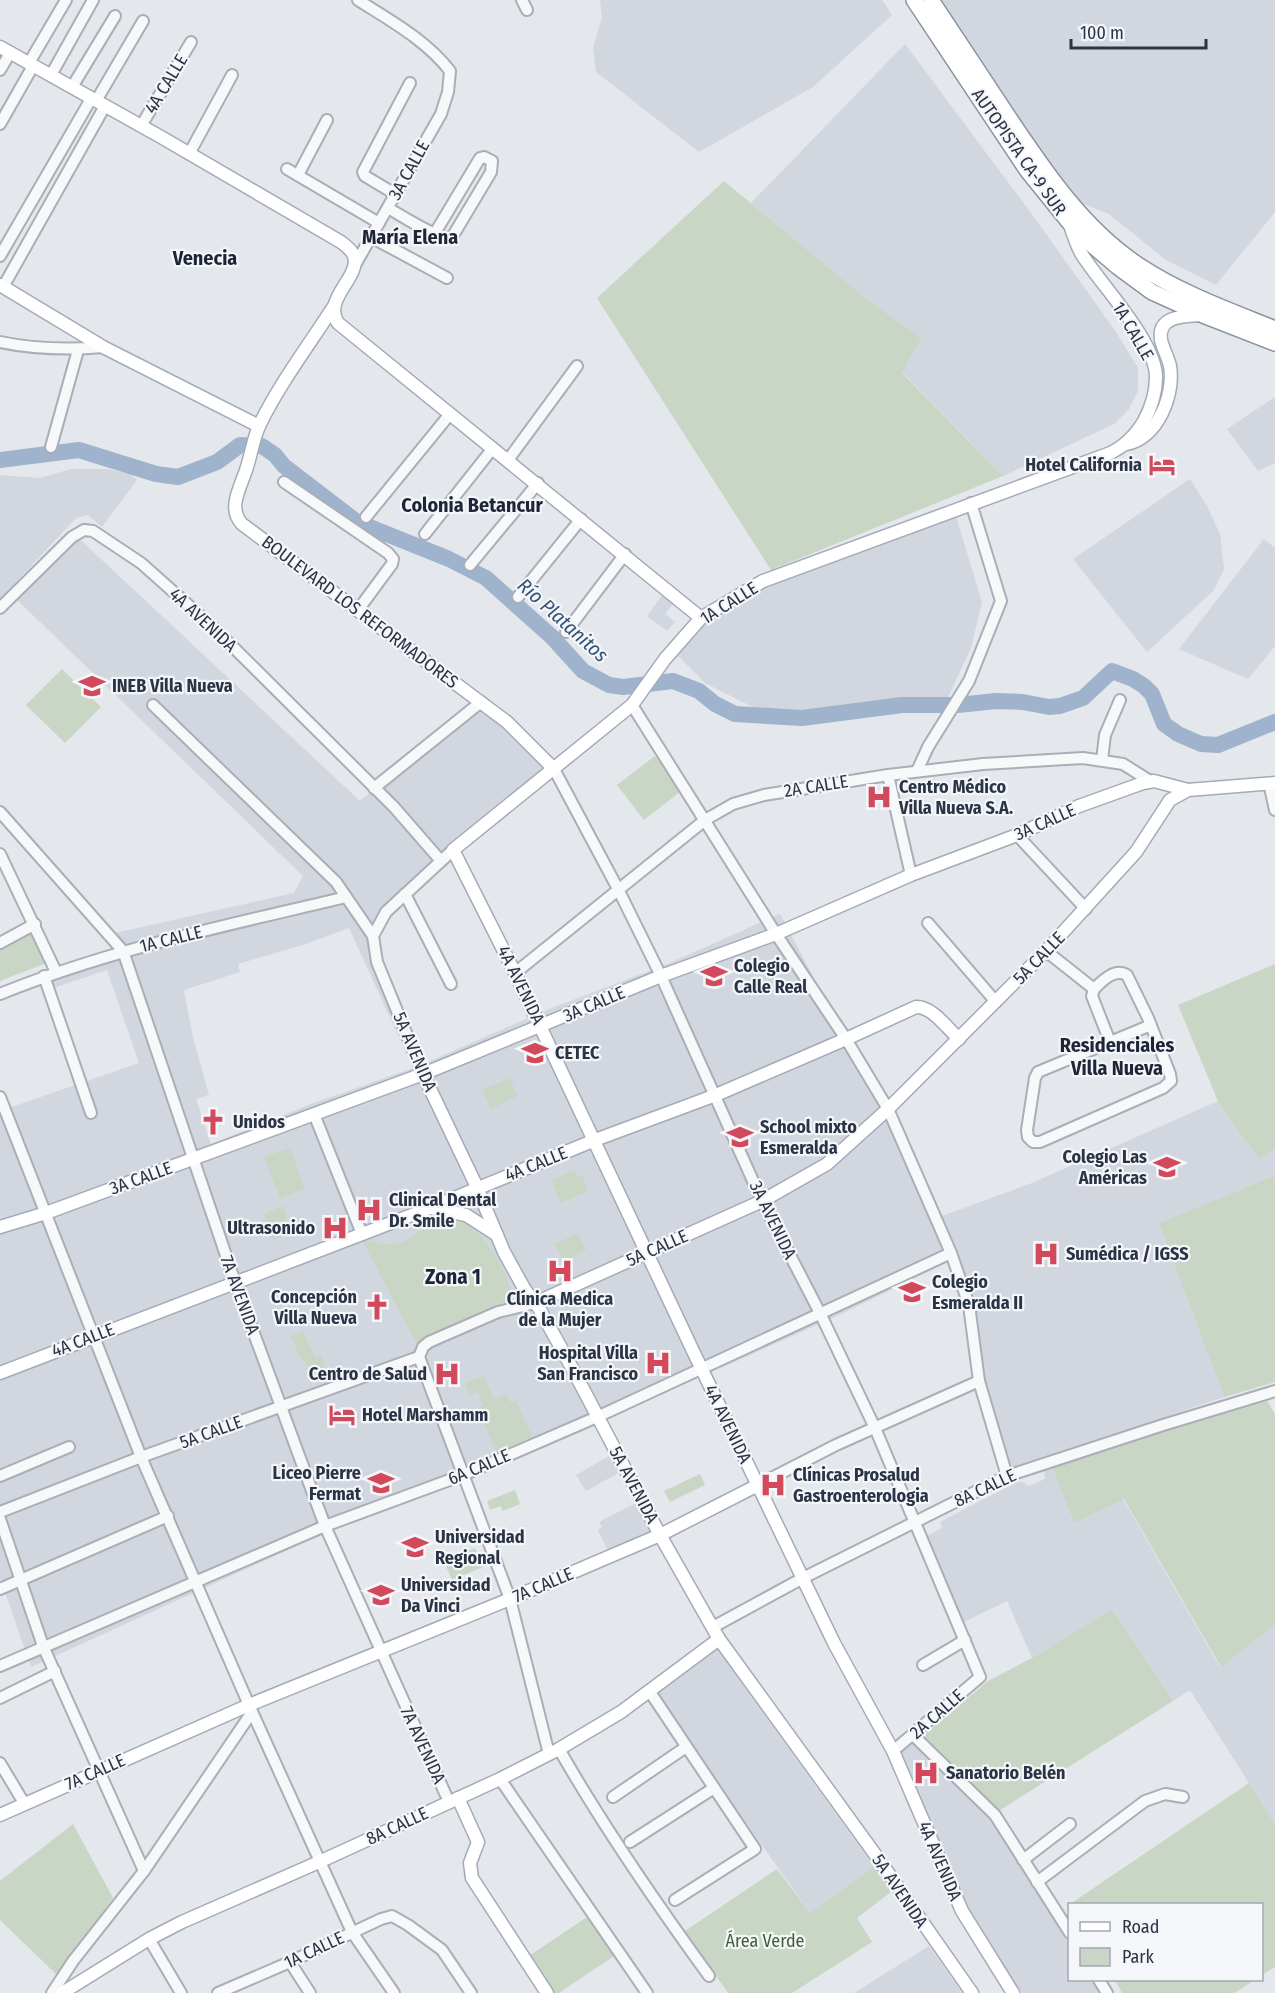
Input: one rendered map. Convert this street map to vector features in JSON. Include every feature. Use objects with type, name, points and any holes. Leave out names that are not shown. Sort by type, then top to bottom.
[{"type":"highway","name":"AUTOPISTA CA-9 SUR","points":[[914,0],[1027,170],[1069,222],[1118,267],[1152,292],[1275,344]]},
{"type":"highway","name":"AUTOPISTA CA-9 SUR","points":[[931,0],[1028,146],[1084,219],[1137,264],[1172,286],[1275,329]]},
{"type":"main road","points":[[5,50],[341,242],[350,250],[355,265]]},
{"type":"main road","name":"1A CALLE","points":[[1069,222],[1080,252],[1114,297],[1152,358],[1156,375],[1150,409],[1126,444]]},
{"type":"main road","name":"BOULEVARD LOS REFORMADORES","points":[[355,265],[334,306],[258,428],[235,503],[235,512],[239,521],[507,722],[554,769]]},
{"type":"main road","points":[[2,286],[103,347],[258,428]]},
{"type":"main road","points":[[334,306],[338,323],[538,483],[701,618]]},
{"type":"main road","name":"1A CALLE","points":[[453,850],[632,705],[665,659],[701,618],[763,581],[1108,454],[1145,437],[1158,423],[1169,387],[1170,373],[1161,340],[1163,326],[1174,317],[1203,315]]},
{"type":"main road","points":[[322,325],[338,323]]},
{"type":"main road","points":[[1156,782],[1167,788],[1170,800]]},
{"type":"main road","name":"2A CALLE","points":[[1156,782],[1188,790],[1272,783]]},
{"type":"main road","name":"3A CALLE","points":[[0,1227],[46,1213],[423,1074],[661,976],[776,934],[911,876],[1017,835],[1079,806],[1156,782]]},
{"type":"main road","name":"5A CALLE","points":[[535,1303],[762,1201],[827,1164],[888,1109],[1046,951],[1136,852],[1170,800],[1188,790]]},
{"type":"main road","name":"4A AVENIDA","points":[[453,850],[541,1026],[834,1643],[893,1751],[962,1911],[1013,1993]]},
{"type":"main road","name":"4A CALLE","points":[[0,1373],[94,1335],[430,1208],[595,1140],[716,1095],[918,1006],[928,1010],[959,1039]]},
{"type":"main road","name":"5A AVENIDA","points":[[423,1074],[497,1235],[525,1290],[566,1356],[660,1535],[719,1639],[972,1993]]},
{"type":"main road","points":[[430,1208],[466,1215],[497,1235]]},
{"type":"main road","name":"7A CALLE","points":[[0,1815],[99,1770],[660,1535],[758,1485]]},
{"type":"main road","name":"8A CALLE","points":[[62,1993],[149,1939],[182,1922],[319,1862],[554,1752],[621,1712],[719,1639]]},
{"type":"main road","name":"7A AVENIDA","points":[[453,1800],[478,1842],[470,1863],[472,1878],[547,1993]]},
{"type":"street","points":[[0,124],[66,0]]},
{"type":"street","points":[[51,75],[93,0]]},
{"type":"street","name":"3A CALLE","points":[[355,265],[441,114],[448,92],[450,71],[439,56],[412,35],[358,0]]},
{"type":"street","points":[[72,87],[115,16]]},
{"type":"street","points":[[2,286],[97,102],[142,21]]},
{"type":"street","name":"4A CALLE","points":[[141,126],[191,42]]},
{"type":"street","points":[[0,70],[5,50]]},
{"type":"street","points":[[189,154],[232,75]]},
{"type":"street","points":[[395,194],[365,176],[363,172],[410,83]]},
{"type":"street","points":[[0,256],[97,102]]},
{"type":"street","points":[[298,175],[327,120]]},
{"type":"street","points":[[388,208],[435,233],[447,239],[451,239],[491,172],[492,161],[484,157],[480,158],[435,233]]},
{"type":"street","points":[[287,169],[379,223]]},
{"type":"street","points":[[371,237],[447,278]]},
{"type":"street","points":[[0,342],[19,346],[78,350],[103,347]]},
{"type":"street","points":[[51,447],[78,350]]},
{"type":"street","points":[[508,460],[577,366]]},
{"type":"street","points":[[366,517],[450,414]]},
{"type":"street","points":[[425,534],[493,448]]},
{"type":"street","points":[[284,482],[388,553],[393,559],[392,564],[358,610]]},
{"type":"street","points":[[470,565],[538,483]]},
{"type":"street","points":[[917,771],[941,725],[969,681],[1001,601],[971,503]]},
{"type":"street","points":[[518,597],[581,519]]},
{"type":"street","name":"4A AVENIDA","points":[[0,608],[77,533],[84,530],[93,531],[141,562],[213,627],[394,807],[441,861]]},
{"type":"street","points":[[566,632],[625,554]]},
{"type":"street","points":[[1101,760],[1105,735],[1120,700]]},
{"type":"street","points":[[374,788],[481,702]]},
{"type":"street","name":"5A AVENIDA","points":[[153,705],[336,882],[373,936],[377,962],[423,1074]]},
{"type":"street","points":[[632,705],[776,934],[846,1039],[888,1109],[951,1253],[969,1305],[979,1381],[1007,1476]]},
{"type":"street","name":"2A CALLE","points":[[515,972],[705,820],[733,804],[764,795],[888,775],[1016,761],[1083,758],[1101,760],[1123,764],[1156,782]]},
{"type":"street","name":"3A AVENIDA","points":[[554,769],[661,976],[762,1201],[820,1312],[875,1428],[980,1677]]},
{"type":"street","points":[[888,775],[911,876]]},
{"type":"street","points":[[1272,783],[1275,810]]},
{"type":"street","name":"7A AVENIDA","points":[[0,812],[123,951],[235,1282],[326,1526],[380,1651],[453,1800]]},
{"type":"street","points":[[1017,835],[1086,909]]},
{"type":"street","name":"1A CALLE","points":[[373,936],[386,912],[453,850]]},
{"type":"street","points":[[0,854],[56,972]]},
{"type":"street","points":[[405,894],[451,984]]},
{"type":"street","name":"1A CALLE","points":[[0,994],[44,976],[123,951],[346,897]]},
{"type":"street","points":[[928,922],[996,1002]]},
{"type":"street","points":[[0,943],[34,924]]},
{"type":"street","points":[[1046,951],[1094,988]]},
{"type":"street","points":[[1110,1042],[1092,996],[1094,988],[1115,973],[1125,973],[1149,1021],[1170,1074],[1171,1081],[1167,1087],[1040,1142],[1033,1142],[1028,1137],[1027,1130],[1035,1078],[1041,1070],[1110,1042],[1149,1021]]},
{"type":"street","points":[[44,976],[91,1113]]},
{"type":"street","points":[[0,1097],[141,1457],[250,1708],[352,1932],[394,1993]]},
{"type":"street","points":[[314,1114],[362,1234]]},
{"type":"street","name":"6A CALLE","points":[[0,1666],[326,1526],[463,1475],[597,1417],[951,1253]]},
{"type":"street","name":"5A CALLE","points":[[0,1512],[141,1457],[418,1356],[429,1342],[498,1312],[535,1303]]},
{"type":"street","points":[[418,1356],[510,1599],[554,1752],[661,1910],[709,1976]]},
{"type":"street","name":"7A CALLE","points":[[758,1485],[836,1445],[979,1381]]},
{"type":"street","name":"8A CALLE","points":[[713,1627],[803,1578],[1007,1476],[1163,1425],[1274,1393]]},
{"type":"street","points":[[0,1476],[69,1447]]},
{"type":"street","points":[[0,1588],[168,1516]]},
{"type":"street","points":[[0,1519],[43,1646],[144,1871]]},
{"type":"street","points":[[923,1665],[965,1640]]},
{"type":"street","points":[[0,1698],[54,1671]]},
{"type":"street","name":"2A CALLE","points":[[893,1751],[980,1677]]},
{"type":"street","points":[[650,1692],[755,1849],[675,1900]]},
{"type":"street","points":[[52,1993],[73,1961],[144,1871],[250,1708]]},
{"type":"street","points":[[913,1735],[995,1815],[1068,1930]]},
{"type":"street","points":[[613,1797],[686,1747]]},
{"type":"street","points":[[0,1763],[24,1803]]},
{"type":"street","points":[[500,1779],[647,1993]]},
{"type":"street","points":[[630,1842],[714,1788]]},
{"type":"street","points":[[1037,1882],[1145,1801],[1165,1794],[1183,1797]]},
{"type":"street","points":[[1023,1860],[1070,1824]]},
{"type":"street","name":"1A CALLE","points":[[225,1992],[389,1916],[408,1925],[445,1954],[471,1993]]},
{"type":"street","points":[[149,1939],[181,1993]]},
{"type":"street","points":[[290,1962],[310,1993]]},
{"type":"shaded area","points":[[600,0],[882,0],[892,15],[813,87],[699,152],[596,72],[593,48],[602,17]]},
{"type":"shaded area","points":[[930,0],[1275,0],[1275,212],[1216,285],[1166,260],[1109,214],[1081,203]]},
{"type":"shaded area","points":[[905,44],[1034,217],[1116,332],[1138,368],[1138,391],[1129,409],[1114,424],[1003,476],[902,372],[920,338],[871,302],[751,203]]},
{"type":"shaded area","points":[[1275,397],[1275,463],[1258,471],[1227,429]]},
{"type":"shaded area","points":[[71,469],[108,469],[130,474],[137,480],[102,527],[88,515],[76,518],[0,599],[0,475],[40,478]]},
{"type":"shaded area","points":[[1190,479],[1207,506],[1220,534],[1224,569],[1214,590],[1147,652],[1073,559]]},
{"type":"shaded area","points":[[955,513],[982,602],[971,648],[945,704],[838,721],[769,715],[705,683],[671,649],[692,625],[765,586]]},
{"type":"shaded area","points":[[72,532],[360,801],[487,697],[546,765],[553,760],[556,763],[441,853],[415,876],[381,913],[371,949],[419,1066],[549,1009],[665,965],[780,914],[886,1114],[950,1261],[835,1317],[474,1478],[336,1528],[31,1667],[0,1578],[0,1111],[139,1063],[107,970],[53,988],[46,973],[120,951],[106,935],[294,893],[303,876],[10,593]],"holes":[[[349,928],[413,1068],[311,1104],[211,1144],[196,1099],[209,1095],[193,1038],[184,990],[240,972],[238,964],[306,944]]]},
{"type":"shaded area","points":[[1264,539],[1275,548],[1275,646],[1248,679],[1179,649]]},
{"type":"shaded area","points":[[662,595],[673,604],[665,614],[675,622],[667,631],[647,616]]},
{"type":"shaded area","points":[[1218,1101],[1260,1159],[1275,1149],[1275,1179],[1273,1176],[1159,1223],[1224,1397],[1052,1455],[1018,1469],[1009,1468],[984,1379],[971,1292],[956,1247],[942,1216],[1032,1183]]},
{"type":"shaded area","points":[[611,1455],[620,1472],[586,1491],[576,1475]]},
{"type":"shaded area","points":[[1052,1467],[1074,1523],[1123,1499],[1220,1667],[1275,1625],[1275,1824],[1190,1690],[1173,1701],[1112,1609],[1032,1658],[1007,1601],[964,1622],[927,1536],[942,1528],[940,1522],[1017,1482],[1023,1482],[1029,1486],[1045,1479],[1044,1470]]},
{"type":"shaded area","points":[[636,1503],[651,1533],[608,1551],[598,1530],[602,1527],[599,1522]]},
{"type":"shaded area","points":[[717,1649],[874,1867],[810,1913],[655,1694]]},
{"type":"shaded area","points":[[913,1742],[991,1816],[1068,1938],[1068,1981],[1095,1981],[1102,1993],[1022,1993],[992,1950],[958,1892],[900,1753]]},
{"type":"shaded area","points":[[929,1946],[962,1993],[854,1993]]},
{"type":"green space","points":[[724,181],[871,302],[921,338],[902,373],[1003,476],[771,570],[597,298]]},
{"type":"green space","points":[[62,669],[101,707],[65,743],[26,705]]},
{"type":"green space","points":[[655,756],[681,791],[644,820],[617,785]]},
{"type":"green space","points":[[34,930],[49,962],[0,981],[0,946]]},
{"type":"green space","points":[[1275,964],[1275,1149],[1260,1159],[1218,1101],[1178,1005]]},
{"type":"green space","points":[[510,1078],[517,1096],[491,1109],[482,1090]]},
{"type":"green space","points":[[290,1148],[305,1189],[280,1198],[264,1157]]},
{"type":"green space","points":[[575,1170],[577,1176],[582,1175],[588,1191],[561,1203],[551,1180]]},
{"type":"green space","points":[[1273,1176],[1275,1179],[1275,1382],[1224,1397],[1159,1223]]},
{"type":"green space","points":[[283,1206],[287,1217],[284,1219],[289,1233],[273,1240],[264,1214]]},
{"type":"green space","points":[[449,1217],[461,1221],[482,1237],[504,1272],[513,1296],[512,1300],[416,1343],[362,1240],[386,1244],[403,1242],[433,1222]]},
{"type":"green space","points":[[578,1233],[586,1250],[563,1261],[555,1244]]},
{"type":"green space","points":[[303,1331],[315,1358],[321,1355],[325,1367],[310,1373],[305,1361],[302,1362],[291,1336]]},
{"type":"green space","points":[[484,1375],[494,1399],[507,1394],[511,1403],[516,1401],[533,1438],[497,1455],[478,1407],[483,1405],[478,1392],[470,1395],[465,1383]]},
{"type":"green space","points":[[1267,1401],[1275,1414],[1275,1625],[1221,1667],[1124,1499],[1074,1523],[1052,1467],[1163,1428]]},
{"type":"green space","points":[[700,1474],[705,1485],[670,1502],[664,1491]]},
{"type":"green space","points":[[515,1490],[520,1504],[503,1511],[500,1506],[490,1510],[487,1501]]},
{"type":"green space","points":[[475,1548],[483,1567],[452,1580],[444,1561]]},
{"type":"green space","points":[[1112,1609],[1173,1701],[997,1812],[925,1741],[926,1733],[988,1681],[1032,1658]]},
{"type":"green space","points":[[1249,1783],[1275,1824],[1275,1967],[1263,1974],[1263,1903],[1071,1903]]},
{"type":"green space","points":[[73,1824],[113,1898],[58,1976],[0,1920],[0,1881]]},
{"type":"green space","name":"Área Verde","points":[[875,1866],[892,1891],[857,1918],[872,1942],[792,1993],[728,1993],[685,1931],[777,1869],[810,1913]]},
{"type":"green space","points":[[587,1917],[614,1956],[559,1993],[555,1993],[529,1956]]},
{"type":"green space","points":[[1116,1981],[1253,1981],[1234,1993],[1122,1993]]},
{"type":"waterway","name":"Río Platanitos","points":[[0,460],[79,450],[156,474],[178,477],[217,462],[240,445],[262,446],[275,455],[284,466],[357,522],[449,559],[486,578],[552,637],[583,671],[609,685],[623,687],[673,681],[699,691],[715,704],[735,714],[802,718],[902,705],[958,705],[996,701],[1023,702],[1049,707],[1060,706],[1083,698],[1112,671],[1144,686],[1152,694],[1164,724],[1178,734],[1201,744],[1218,745],[1275,722]]},
{"type":"place","name":"Hotel California","points":[[1162,465]]},
{"type":"place","name":"INEB Villa Nueva","points":[[92,686]]},
{"type":"place","name":"Centro Médico Villa Nueva S.A.","points":[[879,797]]},
{"type":"place","name":"Colegio Calle Real","points":[[714,976]]},
{"type":"place","name":"CETEC","points":[[535,1053]]},
{"type":"place","name":"Unidos","points":[[213,1122]]},
{"type":"place","name":"School mixto Esmeralda","points":[[740,1137]]},
{"type":"place","name":"Colegio Las Américas","points":[[1167,1167]]},
{"type":"place","name":"Clinical Dental Dr. Smile","points":[[369,1210]]},
{"type":"place","name":"Ultrasonido","points":[[335,1228]]},
{"type":"place","name":"Sumédica / IGSS","points":[[1046,1254]]},
{"type":"place","name":"Clínica Medica de la Mujer","points":[[560,1271]]},
{"type":"place","name":"Colegio Esmeralda II","points":[[912,1292]]},
{"type":"place","name":"Concepción Villa Nueva","points":[[377,1307]]},
{"type":"place","name":"Hospital Villa San Francisco","points":[[658,1363]]},
{"type":"place","name":"Centro de Salud","points":[[447,1374]]},
{"type":"place","name":"Hotel Marshamm","points":[[342,1415]]},
{"type":"place","name":"Liceo Pierre Fermat","points":[[381,1483]]},
{"type":"place","name":"Clínicas Prosalud Gastroenterologia","points":[[773,1485]]},
{"type":"place","name":"Universidad Regional","points":[[415,1547]]},
{"type":"place","name":"Universidad Da Vinci","points":[[381,1595]]},
{"type":"place","name":"Sanatorio Belén","points":[[926,1773]]},
{"type":"district","name":"María Elena","points":[[410,237]]},
{"type":"district","name":"Venecia","points":[[205,258]]},
{"type":"district","name":"Colonia Betancur","points":[[472,505]]},
{"type":"district","name":"Residenciales Villa Nueva","points":[[1117,1056]]},
{"type":"district","name":"Zona 1","points":[[453,1277]]}]
